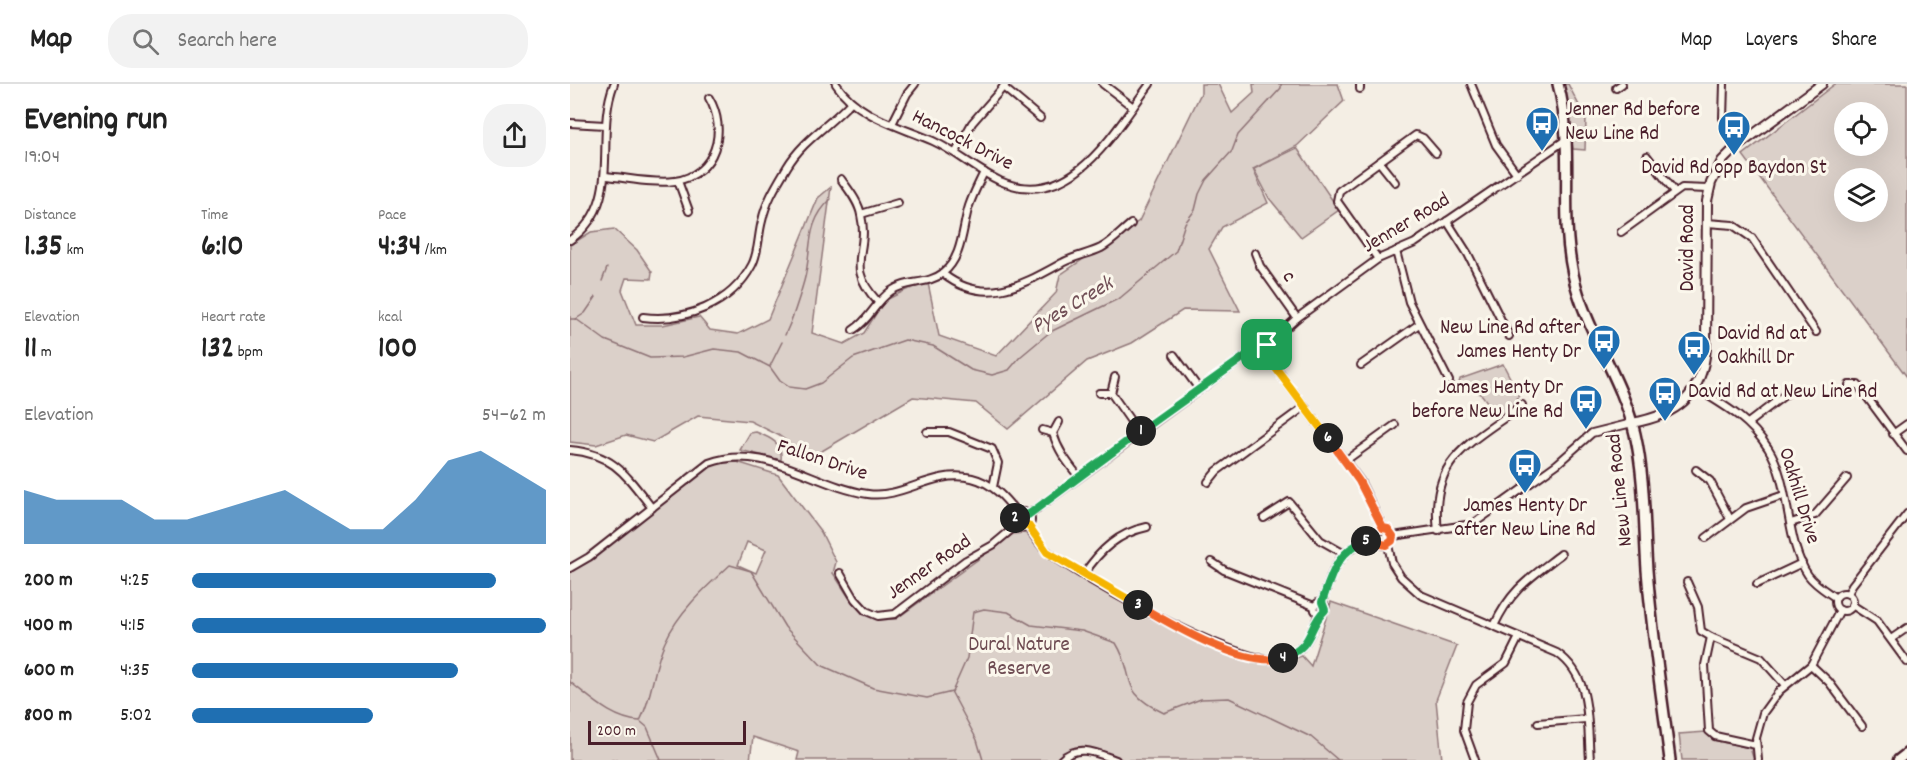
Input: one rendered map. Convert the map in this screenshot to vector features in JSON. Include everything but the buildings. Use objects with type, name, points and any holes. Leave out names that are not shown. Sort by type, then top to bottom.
[{"type":"main road","name":"New Line Road","points":[[1558,84],[1568,138],[1567,226],[1573,275],[1585,311],[1632,423],[1639,460],[1647,572],[1670,760]]},
{"type":"main road","points":[[1898,760],[1907,753]]},
{"type":"street","points":[[570,240],[581,232],[595,214],[604,189],[605,125],[608,98],[614,84]]},
{"type":"street","name":"Hancock Drive","points":[[836,84],[851,102],[865,112],[956,152],[984,172],[1009,184],[1024,187],[1059,183],[1090,162],[1150,84]]},
{"type":"street","points":[[892,124],[904,99],[915,84]]},
{"type":"street","points":[[1103,84],[1133,107]]},
{"type":"street","points":[[1471,84],[1496,145],[1517,174]]},
{"type":"street","points":[[1724,84],[1724,118],[1741,143]]},
{"type":"street","name":"David Road","points":[[1632,423],[1672,412],[1694,387],[1706,356],[1708,189],[1722,161],[1741,143],[1822,84]]},
{"type":"street","points":[[956,152],[972,123],[1004,86],[1040,118]]},
{"type":"street","points":[[606,176],[678,181],[703,166],[716,147],[720,125],[717,111],[709,98]]},
{"type":"street","points":[[643,317],[670,319],[700,310],[724,297],[736,285],[752,265],[765,211],[796,153],[851,102]]},
{"type":"street","points":[[570,123],[605,125]]},
{"type":"street","points":[[1378,259],[1337,201],[1336,196],[1339,191],[1416,135],[1423,138],[1436,153]]},
{"type":"street","name":"Jenner Road","points":[[1267,345],[1297,318],[1378,259],[1415,243],[1550,153],[1568,138]]},
{"type":"street","points":[[1647,156],[1675,192]]},
{"type":"street","points":[[1379,162],[1395,182]]},
{"type":"street","points":[[853,330],[865,323],[878,302],[892,290],[924,282],[943,273],[956,256],[969,206],[984,172]]},
{"type":"street","points":[[841,179],[861,214],[859,271],[867,290],[878,302]]},
{"type":"street","points":[[678,181],[690,211]]},
{"type":"street","points":[[1621,232],[1682,188],[1708,189]]},
{"type":"street","points":[[861,214],[898,203]]},
{"type":"street","points":[[1447,221],[1468,254],[1509,336]]},
{"type":"street","points":[[1707,223],[1733,225],[1752,238],[1816,332]]},
{"type":"street","points":[[943,273],[965,288],[976,291],[999,290],[1028,282],[1064,262],[1103,247],[1131,224]]},
{"type":"street","points":[[1396,251],[1409,302],[1449,381]]},
{"type":"street","name":"c","points":[[1256,253],[1260,266],[1297,318]]},
{"type":"street","points":[[1361,365],[1419,324]]},
{"type":"street","points":[[1257,352],[1259,345],[1267,345],[1269,350],[1266,355]]},
{"type":"street","points":[[1257,352],[1262,356],[1266,355]]},
{"type":"street","points":[[1028,515],[1199,389],[1247,355],[1257,352]]},
{"type":"street","points":[[1174,355],[1199,389]]},
{"type":"street","points":[[1266,355],[1345,461],[1359,481],[1383,528],[1388,529],[1393,536]]},
{"type":"street","points":[[1115,377],[1111,393],[1139,433]]},
{"type":"street","points":[[1849,385],[1859,382],[1907,452]]},
{"type":"street","name":"Oakhill Drive","points":[[1694,387],[1722,403],[1748,423],[1769,449],[1802,563],[1813,580],[1836,598]]},
{"type":"street","points":[[1099,393],[1111,393]]},
{"type":"street","points":[[1748,423],[1786,394]]},
{"type":"street","points":[[1437,531],[1437,492],[1449,461],[1522,405]]},
{"type":"street","points":[[1208,482],[1217,471],[1304,407]]},
{"type":"street","points":[[1059,422],[1053,433],[1059,452],[1079,477]]},
{"type":"street","points":[[1393,536],[1466,526],[1480,521],[1557,464],[1592,433],[1632,423]]},
{"type":"street","points":[[1893,434],[1907,424]]},
{"type":"street","points":[[1345,461],[1395,425]]},
{"type":"street","points":[[1042,430],[1053,433]]},
{"type":"street","points":[[927,432],[949,432],[992,449],[998,463],[993,487]]},
{"type":"street","points":[[570,450],[596,454],[614,463],[652,507]]},
{"type":"street","name":"Fallon Drive","points":[[570,568],[589,557],[709,463],[742,456],[758,458],[868,494],[894,492],[937,477],[973,478],[993,487],[1018,514]]},
{"type":"street","points":[[1696,470],[1710,481],[1730,519]]},
{"type":"street","points":[[1791,523],[1815,515],[1848,478]]},
{"type":"street","points":[[1706,538],[1746,508],[1784,495]]},
{"type":"street","points":[[1264,518],[1289,502],[1320,540],[1343,553]]},
{"type":"street","points":[[1028,515],[1022,512],[1018,514],[1017,525],[1024,528],[1028,525]]},
{"type":"street","points":[[1848,594],[1907,514]]},
{"type":"street","points":[[1028,515],[1028,525],[1047,552],[1188,631],[1261,660],[1281,659],[1302,648],[1312,633],[1319,613],[1325,610],[1322,602],[1331,574],[1343,553],[1353,546],[1376,538]]},
{"type":"street","name":"Jenner Road","points":[[840,573],[855,599],[866,610],[878,616],[895,615],[1017,525]]},
{"type":"street","points":[[1084,574],[1097,555],[1118,538],[1128,531],[1147,527]]},
{"type":"street","points":[[1376,538],[1377,533],[1383,528]]},
{"type":"street","points":[[1393,536],[1388,544],[1392,563],[1409,586],[1420,595],[1557,653],[1574,666],[1583,686],[1590,760]]},
{"type":"street","points":[[1376,538],[1380,544],[1388,544]]},
{"type":"street","points":[[1494,626],[1505,603],[1516,590],[1561,554]]},
{"type":"street","points":[[1212,562],[1224,570],[1314,606],[1319,613]]},
{"type":"street","points":[[1757,584],[1802,563]]},
{"type":"street","points":[[1687,582],[1698,606],[1701,631],[1761,658],[1785,686]]},
{"type":"street","points":[[1840,610],[1835,604],[1836,598],[1842,593],[1848,594]]},
{"type":"street","points":[[1848,594],[1852,604],[1877,621],[1907,662]]},
{"type":"street","points":[[1314,606],[1322,602]]},
{"type":"street","points":[[1840,610],[1846,610],[1852,604]]},
{"type":"street","points":[[1758,760],[1756,745],[1762,713],[1773,697],[1811,665],[1840,610]]},
{"type":"street","points":[[1891,639],[1907,628]]},
{"type":"street","points":[[1476,760],[1464,730],[1467,702],[1476,685],[1506,663],[1519,637]]},
{"type":"street","points":[[1711,637],[1705,665],[1709,730],[1715,736],[1756,745]]},
{"type":"street","points":[[1811,665],[1829,682],[1862,726]]},
{"type":"street","points":[[1539,723],[1586,719]]},
{"type":"street","points":[[1061,760],[1068,754],[1082,750],[1116,760]]},
{"type":"green space","points":[[1201,84],[1218,84],[1232,113],[1254,93],[1253,84],[1338,84],[1344,101],[1297,146],[1253,169],[1268,203],[1222,227],[1209,249],[1240,311],[1183,310],[1132,343],[1087,361],[1008,429],[976,403],[913,397],[810,458],[778,435],[750,421],[698,416],[653,442],[626,435],[596,445],[570,442],[570,245],[591,232],[614,229],[637,250],[652,272],[651,279],[626,278],[622,290],[636,325],[663,325],[699,317],[710,330],[738,334],[768,319],[818,198],[831,187],[812,333],[844,344],[864,333],[884,301],[906,290],[928,283],[939,336],[996,356],[1056,293],[1060,275],[1139,221],[1201,93]]},
{"type":"green space","points":[[1562,84],[1568,84],[1586,119],[1585,150],[1573,149]]},
{"type":"green space","points":[[1835,84],[1907,84],[1907,377],[1743,155]]},
{"type":"green space","points":[[1297,148],[1339,210],[1301,237],[1269,198],[1254,169]]},
{"type":"green space","points":[[1503,364],[1519,395],[1510,411],[1500,420],[1482,395],[1459,383],[1460,379]]},
{"type":"green space","points":[[756,432],[778,445],[781,460],[740,450],[750,433]]},
{"type":"green space","name":"Dural Nature Reserve","points":[[737,462],[778,475],[821,532],[836,562],[833,573],[851,601],[857,608],[873,617],[896,619],[1013,534],[1025,533],[1052,559],[1126,605],[1189,636],[1247,658],[1274,663],[1302,656],[1311,666],[1331,602],[1457,646],[1436,700],[1442,760],[1124,760],[1080,748],[1064,753],[1057,760],[797,760],[799,752],[753,737],[750,760],[570,760],[570,571],[592,558],[711,464]],"holes":[[[747,542],[766,550],[756,573],[738,565]]]},
{"type":"green space","points":[[1706,732],[1713,740],[1750,748],[1754,760],[1682,760],[1679,734]]},
{"type":"waterway","name":"Pyes Creek","points":[[570,319],[576,319],[605,340],[650,358],[683,357],[714,349],[741,352],[770,367],[780,381],[789,387],[805,389],[821,383],[853,358],[905,340],[933,346],[971,370],[992,375],[1009,370],[1020,357],[1050,332],[1120,298],[1176,251],[1185,223],[1195,210],[1206,180],[1232,151],[1238,135],[1281,88],[1281,84]]},
{"type":"waterway","points":[[785,335],[807,270],[813,228],[822,208],[831,199]]},
{"type":"waterway","points":[[602,281],[607,268]]},
{"type":"waterway","points":[[576,319],[585,313],[596,297]]},
{"type":"waterway","points":[[770,366],[782,342]]},
{"type":"waterway","points":[[570,682],[612,712],[630,720],[640,721],[648,702],[661,652],[671,631],[693,600],[730,565],[751,571],[785,627],[821,665],[873,688],[927,698],[952,692],[967,658],[973,612],[984,609],[1008,612],[1031,625],[1082,631],[1116,643],[1134,690],[1149,705],[1164,713],[1201,699],[1229,698],[1311,737],[1338,760]]},
{"type":"waterway","points":[[952,693],[977,740],[983,760]]},
{"type":"waterway","points":[[641,722],[647,727],[661,760]]},
{"type":"place","name":"Jenner Rd before New Line Rd","points":[[1542,152]]},
{"type":"place","name":"David Rd opp Baydon St","points":[[1734,156]]},
{"type":"place","name":"New Line Rd after James Henty Dr","points":[[1604,370]]},
{"type":"place","name":"David Rd at Oakhill Dr","points":[[1694,376]]},
{"type":"place","name":"David Rd at New Line Rd","points":[[1665,422]]},
{"type":"place","name":"James Henty Dr before New Line Rd","points":[[1586,430]]},
{"type":"place","name":"James Henty Dr after New Line Rd","points":[[1525,494]]},
{"type":"route","points":[[1263,343],[1267,345],[1269,350],[1266,355],[1359,481],[1379,522],[1393,536],[1392,541],[1386,545],[1378,543],[1376,538],[1353,546],[1343,553],[1331,574],[1322,602],[1325,610],[1319,613],[1308,641],[1289,656],[1281,659],[1261,660],[1217,645],[1109,589],[1047,552],[1028,525],[1024,528],[1018,526],[1015,520],[1016,516],[1022,512],[1028,515],[1247,355],[1257,352],[1259,345],[1263,343]]}]
